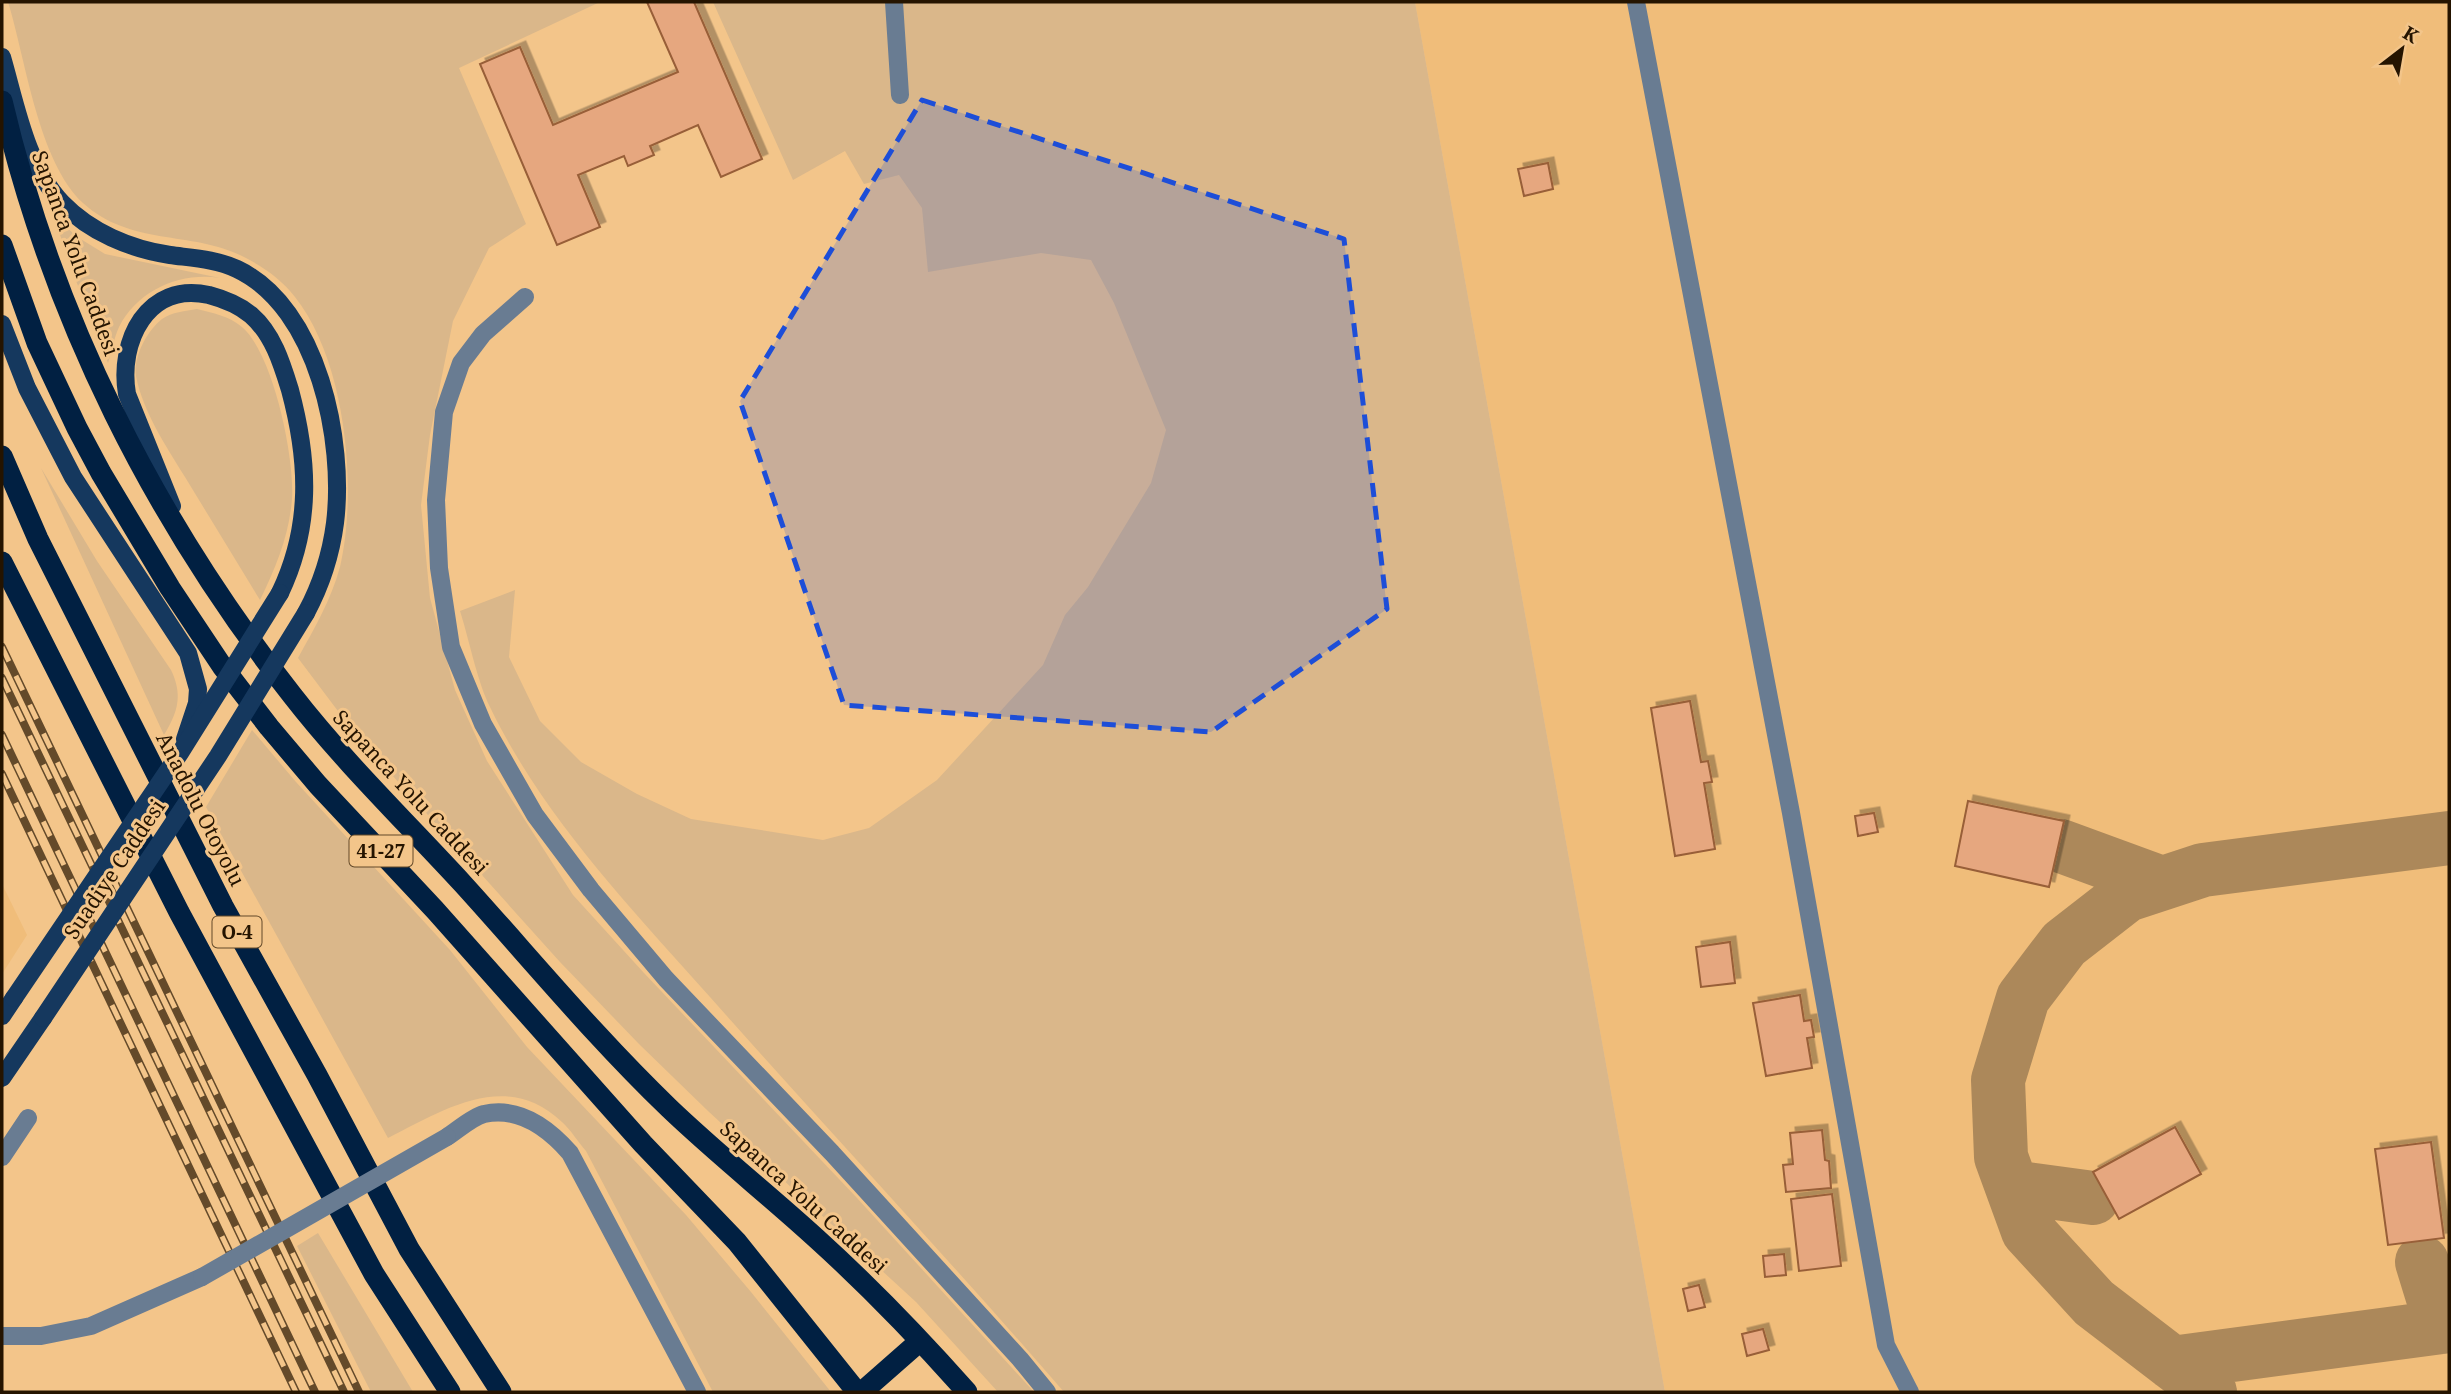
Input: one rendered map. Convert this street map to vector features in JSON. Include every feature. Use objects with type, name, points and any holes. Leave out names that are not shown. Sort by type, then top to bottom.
[{"type":"highway","name":"Sapanca Yolu Caddesi","points":[[2,101],[12,144],[47,257],[91,369],[142,469],[193,558],[258,650],[317,727],[630,1070],[819,1240],[874,1293],[967,1392]]},
{"type":"highway","name":"41-27","points":[[2,245],[37,343],[77,428],[163,578],[222,666],[318,785],[417,891],[643,1144],[737,1242],[860,1392]]},
{"type":"highway","name":"Anadolu Otoyolu","points":[[2,456],[38,538],[223,906],[409,1249],[501,1392]]},
{"type":"highway","name":"O-4","points":[[2,562],[179,912],[374,1274],[450,1392]]},
{"type":"highway","points":[[860,1392],[920,1341]]},
{"type":"main road","name":"Suadiye Caddesi","points":[[2,57],[29,145],[45,183],[62,204],[83,221],[125,244],[148,251],[216,261],[237,269],[257,282],[275,299],[304,339],[329,410],[336,451],[338,490],[330,552],[322,579],[306,613],[218,756],[2,1077]]},
{"type":"main road","name":"Suadiye Caddesi","points":[[2,1016],[180,753],[280,593],[294,559],[304,497],[302,442],[283,365],[267,333],[253,316],[238,306],[200,293],[180,293],[163,300],[148,311],[138,325],[130,341],[124,377],[127,394],[193,558]]},
{"type":"main road","points":[[2,324],[27,388],[73,477],[188,653],[198,689],[197,704],[180,753]]},
{"type":"street","points":[[894,2],[900,95]]},
{"type":"street","points":[[1636,2],[1789,799],[1886,1345],[1910,1392]]},
{"type":"street","points":[[525,297],[482,334],[461,363],[444,412],[436,500],[439,568],[451,647],[483,724],[535,815],[591,890],[649,959],[832,1153],[1047,1392]]},
{"type":"street","points":[[2,1336],[41,1336],[91,1326],[202,1277],[483,1114],[505,1113],[525,1117],[557,1138],[570,1153],[697,1392]]},
{"type":"street","points":[[2,1157],[28,1118]]},
{"type":"highlighted area","points":[[922,100],[1344,239],[1387,609],[1211,732],[844,705],[740,401]]},
{"type":"shaded area","points":[[8,2],[600,2],[459,68],[526,224],[489,248],[453,321],[430,435],[421,505],[430,598],[455,690],[487,761],[573,895],[857,1198],[1034,1392],[998,1392],[916,1302],[639,1044],[560,962],[356,735],[298,658],[332,591],[340,567],[345,536],[347,464],[336,390],[326,355],[312,324],[295,297],[266,270],[226,249],[121,226],[102,217],[83,203],[68,185],[44,136]]},
{"type":"shaded area","points":[[713,2],[1415,2],[1665,1392],[1064,1392],[619,895],[535,786],[485,697],[460,611],[515,590],[509,657],[540,721],[581,762],[637,794],[691,819],[823,840],[869,828],[937,780],[1043,665],[1065,615],[1088,587],[1151,483],[1166,430],[1114,303],[1091,260],[1041,253],[928,272],[922,208],[899,175],[864,184],[845,151],[793,180]]},
{"type":"shaded area","points":[[1415,2],[2449,2],[2449,1392],[1665,1392]]},
{"type":"shaded area","points":[[54,217],[79,238],[105,254],[220,278],[175,281],[162,286],[137,303],[119,327],[108,363]]},
{"type":"shaded area","points":[[197,309],[232,320],[253,340],[272,382],[286,433],[292,481],[288,526],[281,551],[260,600],[156,428],[144,403],[136,376],[139,353],[156,324],[170,315]]},
{"type":"shaded area","points":[[41,468],[97,561],[171,670],[178,695],[176,711],[164,735]]},
{"type":"shaded area","points":[[252,730],[450,950],[527,1047],[686,1215],[831,1392],[713,1392],[586,1151],[565,1125],[541,1106],[519,1098],[497,1096],[475,1100],[431,1116],[388,1138],[206,807]]},
{"type":"shaded area","points":[[2,884],[27,935],[2,974]]},
{"type":"shaded area","points":[[318,1233],[413,1392],[371,1392],[297,1246]]},
{"type":"building","points":[[647,2],[694,2],[762,159],[721,177],[698,125],[650,146],[654,155],[628,166],[624,156],[578,175],[600,227],[557,245],[480,64],[520,47],[553,125],[678,72]]},
{"type":"building","points":[[1548,163],[1553,189],[1524,196],[1518,169]]},
{"type":"building","points":[[1690,701],[1701,762],[1708,761],[1712,782],[1704,783],[1715,849],[1675,856],[1651,708]]},
{"type":"building","points":[[1968,801],[2064,821],[2049,887],[1955,866]]},
{"type":"building","points":[[1874,813],[1878,832],[1858,836],[1855,816]]},
{"type":"building","points":[[1730,942],[1735,983],[1701,987],[1696,947]]},
{"type":"building","points":[[1800,995],[1804,1021],[1811,1020],[1814,1037],[1807,1038],[1812,1068],[1766,1076],[1753,1003]]},
{"type":"building","points":[[2175,1127],[2201,1174],[2119,1219],[2093,1172]]},
{"type":"building","points":[[1822,1130],[1825,1160],[1829,1161],[1831,1188],[1786,1192],[1783,1165],[1793,1164],[1790,1133]]},
{"type":"building","points":[[2431,1142],[2444,1238],[2388,1245],[2375,1149]]},
{"type":"building","points":[[1832,1194],[1841,1266],[1799,1271],[1791,1199]]},
{"type":"building","points":[[1784,1254],[1786,1275],[1765,1277],[1763,1256]]},
{"type":"building","points":[[1699,1285],[1705,1307],[1688,1311],[1683,1289]]},
{"type":"building","points":[[1763,1329],[1769,1350],[1747,1356],[1742,1334]]},
{"type":"taxiway","points":[[2210,1392],[2094,1303],[2028,1231],[2001,1157],[1998,1080],[2023,998],[2064,944],[2127,895],[2203,870],[2449,838]]},
{"type":"taxiway","points":[[2061,846],[2162,883]]},
{"type":"taxiway","points":[[2012,1187],[2093,1198]]},
{"type":"taxiway","points":[[2422,1262],[2442,1327]]},
{"type":"taxiway","points":[[2172,1363],[2449,1326]]},
{"type":"railway","points":[[2,647],[359,1392]]},
{"type":"railway","points":[[2,678],[344,1392]]},
{"type":"railway","points":[[2,735],[315,1392]]},
{"type":"railway","points":[[2,774],[296,1392]]}]
